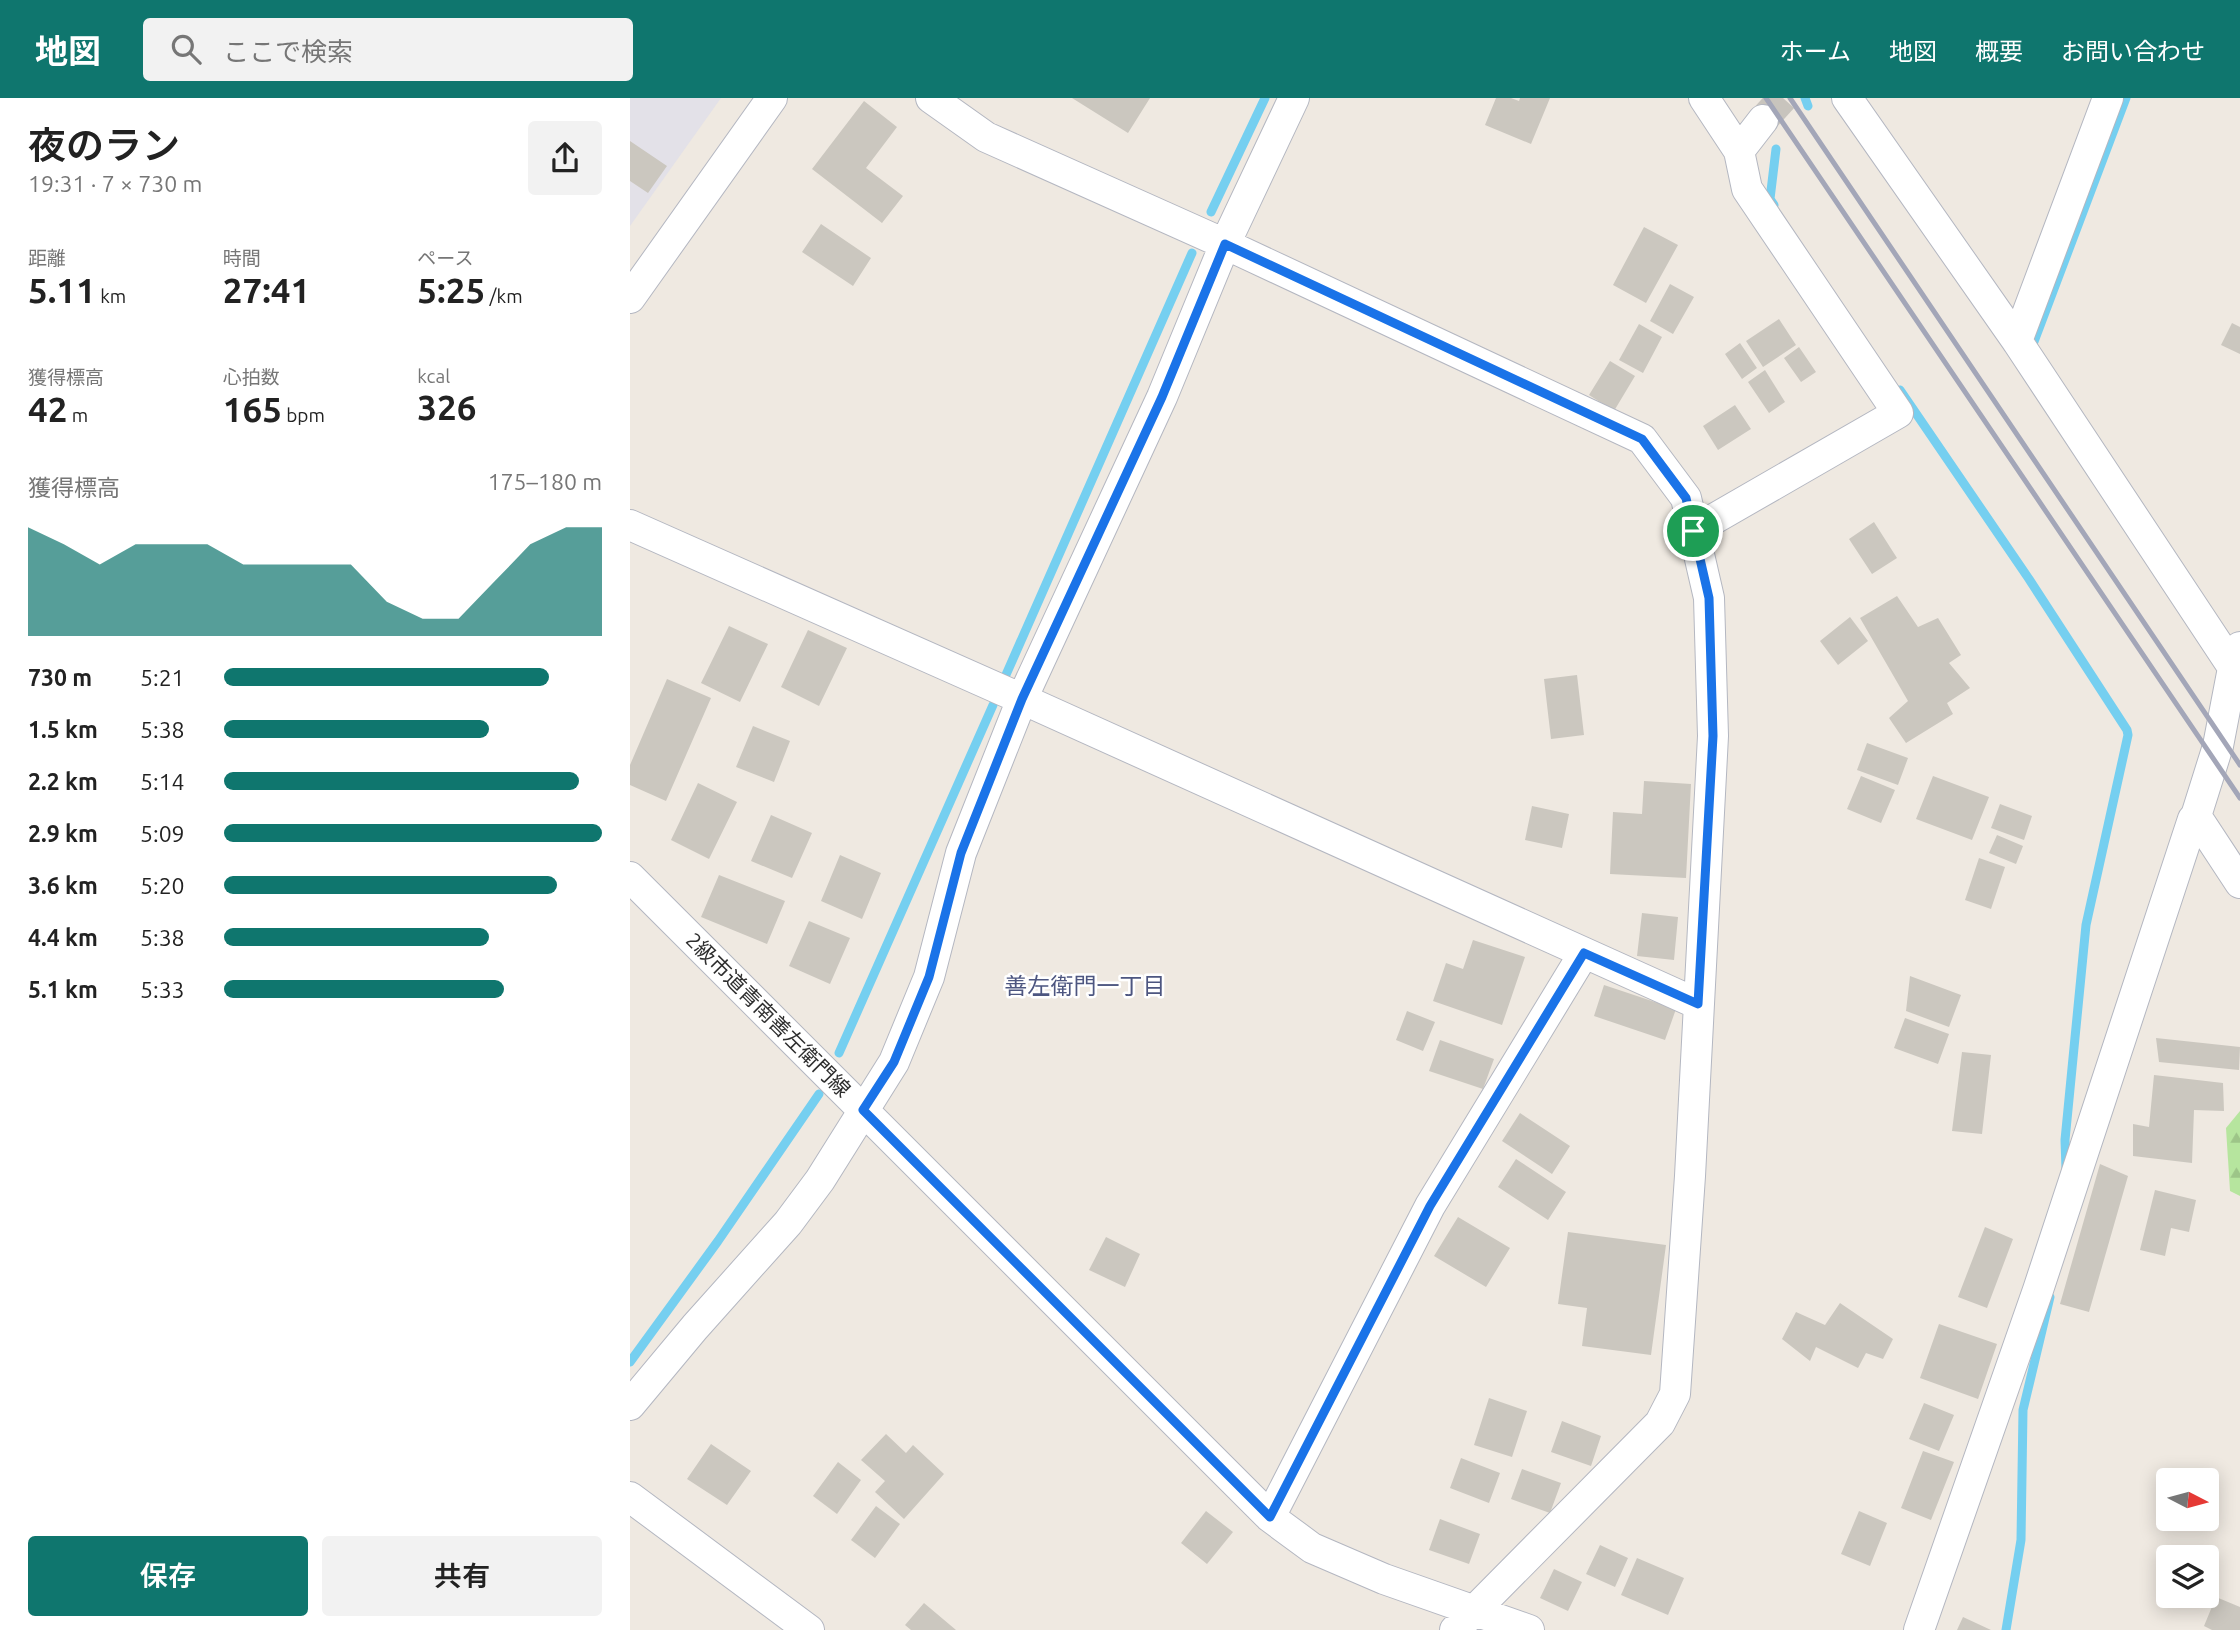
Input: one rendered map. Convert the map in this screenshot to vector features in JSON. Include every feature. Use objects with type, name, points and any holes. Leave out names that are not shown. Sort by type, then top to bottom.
[{"type":"street","points":[[630,298],[772,98]]},
{"type":"street","points":[[931,98],[986,137],[1225,244],[1642,439],[1686,498],[1709,598],[1713,736],[1690,1176],[1675,1394],[1660,1423],[1465,1620]]},
{"type":"street","points":[[630,1405],[788,1223],[820,1180],[894,1062],[929,977],[961,853],[1022,699],[1162,397],[1225,244],[1294,98]]},
{"type":"street","points":[[1693,531],[1898,413],[1747,189],[1740,151],[1704,98]]},
{"type":"street","points":[[1847,98],[2238,665],[2218,746],[2196,816],[2188,832],[2038,1290],[1919,1630]]},
{"type":"street","points":[[2017,341],[2108,98]]},
{"type":"street","points":[[1740,151],[1763,120]]},
{"type":"street","points":[[630,525],[1698,1004]]},
{"type":"street","points":[[2196,816],[2240,883]]},
{"type":"street","name":"2級市道青南善左衛門線","points":[[630,877],[1270,1517],[1312,1548],[1384,1579],[1465,1620],[1529,1630]]},
{"type":"street","points":[[1270,1517],[1430,1206],[1584,953]]},
{"type":"street","points":[[630,1497],[809,1630]]},
{"type":"shaded area","points":[[630,98],[721,98],[630,226]]},
{"type":"green space","points":[[2240,1111],[2240,1196],[2230,1191],[2226,1128]]},
{"type":"building","points":[[1072,98],[1150,98],[1128,133]]},
{"type":"building","points":[[1496,98],[1519,101],[1520,98],[1550,98],[1531,144],[1485,125]]},
{"type":"building","points":[[864,101],[897,127],[866,168],[903,196],[882,223],[812,169]]},
{"type":"building","points":[[630,141],[667,166],[648,193],[630,181]]},
{"type":"building","points":[[821,224],[871,258],[853,286],[802,252]]},
{"type":"building","points":[[1644,227],[1678,245],[1646,303],[1613,285]]},
{"type":"building","points":[[1670,284],[1694,297],[1673,334],[1650,321]]},
{"type":"building","points":[[1779,319],[1796,345],[1763,367],[1746,341]]},
{"type":"building","points":[[2232,323],[2240,327],[2240,354],[2221,345]]},
{"type":"building","points":[[1639,324],[1662,337],[1643,373],[1619,360]]},
{"type":"building","points":[[1740,343],[1757,368],[1742,379],[1725,354]]},
{"type":"building","points":[[1799,347],[1816,372],[1801,382],[1784,358]]},
{"type":"building","points":[[1610,361],[1635,376],[1614,411],[1589,395]]},
{"type":"building","points":[[1765,370],[1785,402],[1769,413],[1748,382]]},
{"type":"building","points":[[1735,405],[1751,429],[1718,450],[1703,426]]},
{"type":"building","points":[[1874,522],[1897,558],[1872,574],[1849,539]]},
{"type":"building","points":[[1897,596],[1918,627],[1938,618],[1961,655],[1949,663],[1970,688],[1947,703],[1953,714],[1906,743],[1889,718],[1908,701],[1860,618]]},
{"type":"building","points":[[1850,617],[1868,641],[1838,665],[1820,641]]},
{"type":"building","points":[[729,626],[768,644],[740,702],[701,683]]},
{"type":"building","points":[[808,630],[847,648],[819,706],[781,687]]},
{"type":"building","points":[[1577,675],[1584,735],[1551,739],[1544,679]]},
{"type":"building","points":[[667,679],[711,698],[666,801],[630,785],[630,765]]},
{"type":"building","points":[[753,726],[790,741],[774,782],[736,767]]},
{"type":"building","points":[[1867,743],[1908,758],[1898,785],[1857,770]]},
{"type":"building","points":[[1861,776],[1895,790],[1881,823],[1847,809]]},
{"type":"building","points":[[1933,776],[1989,797],[1972,840],[1916,819]]},
{"type":"building","points":[[1644,781],[1691,784],[1686,878],[1610,874],[1613,812],[1642,814]]},
{"type":"building","points":[[698,783],[737,802],[709,859],[671,840]]},
{"type":"building","points":[[2000,804],[2032,816],[2024,840],[1991,828]]},
{"type":"building","points":[[1532,806],[1569,814],[1562,848],[1525,840]]},
{"type":"building","points":[[771,815],[812,833],[792,878],[751,861]]},
{"type":"building","points":[[1997,835],[2023,846],[2016,864],[1989,853]]},
{"type":"building","points":[[840,855],[881,873],[862,919],[821,901]]},
{"type":"building","points":[[1979,858],[2005,867],[1991,909],[1965,900]]},
{"type":"building","points":[[719,875],[785,901],[767,944],[701,917]]},
{"type":"building","points":[[1642,913],[1678,917],[1674,960],[1637,956]]},
{"type":"building","points":[[809,921],[850,938],[830,984],[789,966]]},
{"type":"building","points":[[1473,940],[1525,957],[1502,1025],[1433,1001],[1446,963],[1463,969]]},
{"type":"building","points":[[1910,976],[1961,995],[1949,1027],[1906,1011]]},
{"type":"building","points":[[1604,985],[1676,1009],[1665,1040],[1594,1016]]},
{"type":"building","points":[[1407,1011],[1435,1022],[1423,1051],[1396,1040]]},
{"type":"building","points":[[1905,1018],[1949,1034],[1938,1064],[1894,1048]]},
{"type":"building","points":[[2156,1038],[2240,1047],[2239,1070],[2159,1062]]},
{"type":"building","points":[[1440,1040],[1494,1059],[1483,1089],[1429,1071]]},
{"type":"building","points":[[1962,1052],[1991,1055],[1982,1134],[1952,1131]]},
{"type":"building","points":[[2154,1075],[2223,1083],[2224,1111],[2194,1110],[2192,1163],[2133,1156],[2133,1124],[2149,1127]]},
{"type":"building","points":[[1520,1113],[1570,1146],[1552,1174],[1502,1141]]},
{"type":"building","points":[[1516,1159],[1566,1192],[1548,1220],[1498,1187]]},
{"type":"building","points":[[2100,1164],[2128,1176],[2089,1312],[2060,1304]]},
{"type":"building","points":[[2155,1190],[2196,1200],[2189,1232],[2171,1228],[2165,1256],[2140,1250]]},
{"type":"building","points":[[1458,1217],[1510,1248],[1486,1287],[1434,1256]]},
{"type":"building","points":[[1985,1227],[2013,1239],[1987,1308],[1958,1297]]},
{"type":"building","points":[[1568,1232],[1666,1245],[1651,1355],[1582,1346],[1587,1308],[1558,1304]]},
{"type":"building","points":[[1106,1237],[1140,1254],[1125,1287],[1089,1270]]},
{"type":"building","points":[[1840,1303],[1893,1339],[1883,1359],[1866,1353],[1858,1368],[1816,1347],[1810,1361],[1782,1339],[1796,1312],[1825,1325]]},
{"type":"building","points":[[1939,1324],[1997,1344],[1978,1399],[1920,1378]]},
{"type":"building","points":[[1489,1398],[1527,1411],[1512,1457],[1474,1445]]},
{"type":"building","points":[[1924,1403],[1954,1415],[1939,1451],[1909,1439]]},
{"type":"building","points":[[1562,1421],[1601,1436],[1591,1466],[1551,1452]]},
{"type":"building","points":[[886,1434],[906,1453],[913,1445],[944,1474],[904,1519],[875,1492],[885,1481],[861,1460]]},
{"type":"building","points":[[711,1444],[751,1471],[727,1505],[687,1479]]},
{"type":"building","points":[[1923,1451],[1954,1462],[1931,1520],[1901,1508]]},
{"type":"building","points":[[1461,1458],[1500,1473],[1489,1503],[1450,1488]]},
{"type":"building","points":[[838,1462],[861,1480],[837,1514],[813,1496]]},
{"type":"building","points":[[1522,1469],[1561,1483],[1550,1513],[1511,1499]]},
{"type":"building","points":[[876,1506],[900,1524],[875,1558],[851,1540]]},
{"type":"building","points":[[1206,1511],[1233,1532],[1207,1564],[1181,1543]]},
{"type":"building","points":[[1859,1511],[1887,1523],[1870,1566],[1841,1554]]},
{"type":"building","points":[[1440,1519],[1480,1534],[1469,1564],[1429,1550]]},
{"type":"building","points":[[1600,1545],[1628,1558],[1615,1587],[1586,1574]]},
{"type":"building","points":[[1637,1558],[1684,1578],[1668,1615],[1621,1595]]},
{"type":"building","points":[[1554,1569],[1582,1582],[1568,1611],[1540,1598]]},
{"type":"building","points":[[2219,1598],[2240,1607],[2240,1630],[2212,1630],[2204,1626],[2211,1608],[2219,1608]]},
{"type":"building","points":[[924,1603],[956,1630],[911,1630],[905,1625]]},
{"type":"building","points":[[1963,1617],[1991,1630],[1957,1630]]},
{"type":"waterway","points":[[1211,212],[1265,98]]},
{"type":"waterway","points":[[1805,98],[1808,106]]},
{"type":"waterway","points":[[2032,347],[2126,98]]},
{"type":"waterway","points":[[1774,205],[1770,199],[1776,149]]},
{"type":"waterway","points":[[1005,677],[1192,253]]},
{"type":"waterway","points":[[1900,390],[2029,579],[2127,730],[2086,925],[2065,1140],[2066,1169]]},
{"type":"waterway","points":[[839,1053],[993,705]]},
{"type":"waterway","points":[[630,1362],[718,1241],[819,1094]]},
{"type":"waterway","points":[[2006,1630],[2021,1540],[2023,1410],[2050,1297]]},
{"type":"tunnel","points":[[1763,120],[1783,98]]},
{"type":"railway","points":[[1766,98],[2240,798]]},
{"type":"railway","points":[[1790,98],[2240,765]]},
{"type":"district","name":"善左衛門一丁目","points":[[1085,986]]},
{"type":"route","points":[[1225,244],[1642,439],[1686,498],[1693,531],[1709,598],[1713,736],[1698,1004],[1584,953],[1430,1206],[1270,1517],[863,1110],[894,1062],[929,977],[961,853],[1022,699],[1162,397],[1225,244]]}]
